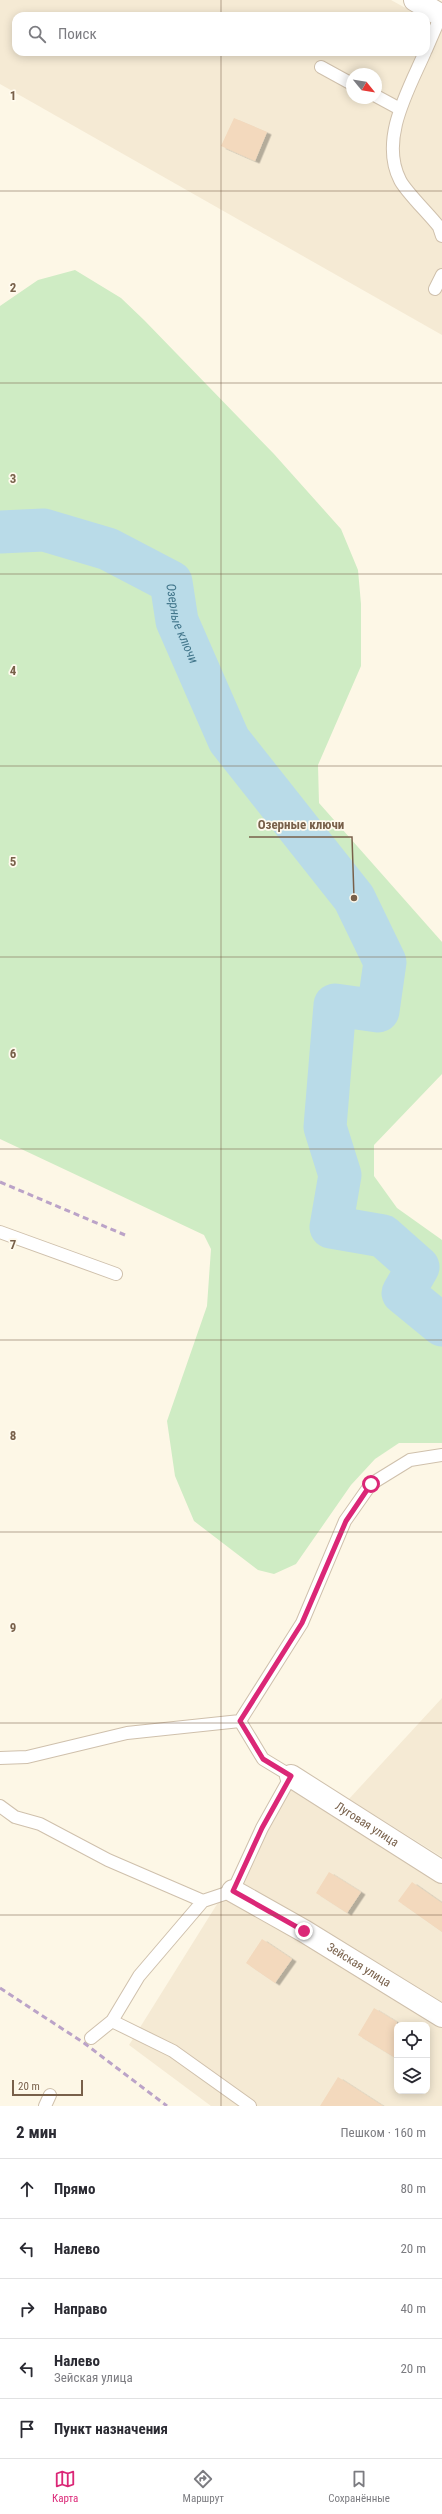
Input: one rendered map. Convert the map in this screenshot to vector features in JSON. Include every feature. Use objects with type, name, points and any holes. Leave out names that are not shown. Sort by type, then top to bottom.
[{"type":"street","points":[[415,0],[441,15]]},
{"type":"street","name":"Луговая улица","points":[[291,1776],[442,1872]]},
{"type":"street","name":"Зейская улица","points":[[233,1891],[304,1931],[442,2016]]},
{"type":"lane","points":[[430,41],[441,15]]},
{"type":"lane","points":[[424,56],[400,109],[394,136],[394,157],[400,180],[439,227],[442,236]]},
{"type":"lane","points":[[321,67],[346,81]]},
{"type":"lane","points":[[382,99],[400,109]]},
{"type":"lane","points":[[435,289],[442,275]]},
{"type":"lane","points":[[0,1232],[116,1274]]},
{"type":"lane","points":[[240,1721],[302,1623],[346,1521],[371,1484],[410,1460],[442,1455]]},
{"type":"lane","points":[[0,1758],[27,1757],[127,1733],[240,1721]]},
{"type":"lane","points":[[91,2038],[112,2021],[139,1976],[203,1901],[233,1891],[262,1828],[291,1776],[263,1759],[240,1721]]},
{"type":"lane","points":[[0,1806],[15,1817],[40,1824],[108,1860],[203,1901]]},
{"type":"lane","points":[[112,2021],[173,2051],[250,2106]]},
{"type":"lane","points":[[45,2106],[50,2095]]},
{"type":"shaded area","points":[[0,0],[391,0],[413,12],[12,12],[12,56],[430,56],[430,23],[442,31],[442,335],[0,84]]},
{"type":"shaded area","points":[[442,1698],[442,1857],[349,1799]]},
{"type":"shaded area","points":[[294,1781],[442,1881],[442,2106],[211,2106],[129,2045]]},
{"type":"green space","points":[[75,270],[121,298],[144,320],[274,454],[341,529],[358,570],[361,604],[361,666],[318,765],[319,803],[442,942],[442,1074],[374,1145],[374,1176],[397,1208],[442,1240],[442,1443],[399,1443],[375,1459],[351,1485],[296,1564],[274,1574],[258,1570],[194,1521],[175,1476],[167,1421],[207,1306],[211,1249],[204,1235],[0,1139],[0,306],[38,280]]},
{"type":"building","points":[[234,118],[267,132],[255,161],[221,146]]},
{"type":"building","points":[[329,1872],[361,1892],[347,1913],[316,1893]]},
{"type":"building","points":[[412,1882],[442,1903],[442,1932],[398,1901]]},
{"type":"building","points":[[262,1939],[292,1959],[275,1983],[246,1963]]},
{"type":"building","points":[[374,2008],[397,2022],[394,2022],[394,2057],[358,2035]]},
{"type":"building","points":[[338,2077],[383,2106],[320,2106]]},
{"type":"waterway","name":"Озерные ключи","points":[[0,532],[44,530],[108,549],[171,582],[177,621],[229,740],[354,898],[385,962],[378,1011],[335,1005],[325,1127],[340,1175],[331,1227],[383,1236],[418,1267],[403,1293],[442,1325]]},
{"type":"railway","points":[[0,1182],[125,1235]]},
{"type":"railway","points":[[0,1988],[84,2043],[167,2106]]},
{"type":"place","name":"Озерные ключи","points":[[354,898]]},
{"type":"route","points":[[304,1931],[233,1891],[262,1828],[291,1776],[263,1759],[240,1721],[302,1623],[346,1521],[371,1484]]}]
